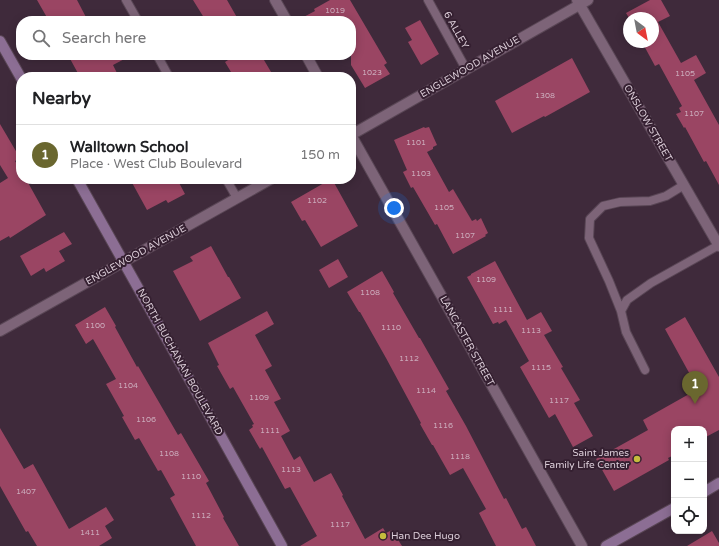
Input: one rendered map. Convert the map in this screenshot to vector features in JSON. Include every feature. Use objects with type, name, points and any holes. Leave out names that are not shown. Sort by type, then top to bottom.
[{"type":"street","points":[[275,0],[283,16]]},
{"type":"street","name":"ENGLEWOOD AVENUE","points":[[356,132],[582,2]]},
{"type":"street","name":"ONSLOW STREET","points":[[582,2],[719,246]]},
{"type":"street","points":[[0,41],[18,72]]},
{"type":"street","points":[[309,60],[315,72]]},
{"type":"street","name":"LANCASTER STREET","points":[[356,144],[582,546]]},
{"type":"street","name":"NORTH BUCHANAN BOULEVARD","points":[[80,184],[282,546]]},
{"type":"street","name":"ENGLEWOOD AVENUE","points":[[0,331],[263,184]]},
{"type":"street","points":[[707,490],[719,483]]},
{"type":"street","points":[[606,546],[671,510]]},
{"type":"lane","points":[[126,0],[135,16]]},
{"type":"lane","name":"6 ALLEY","points":[[428,0],[466,69]]},
{"type":"lane","points":[[160,60],[166,72]]},
{"type":"lane","points":[[229,184],[237,198]]},
{"type":"lane","points":[[645,370],[626,332],[621,312],[590,238],[590,219],[603,206],[620,202],[650,201],[666,196],[684,185]]},
{"type":"lane","points":[[621,312],[627,300],[651,283],[719,246]]},
{"type":"building","points":[[37,0],[77,0],[85,16],[46,16]]},
{"type":"building","points":[[193,0],[227,0],[236,16],[203,16]]},
{"type":"building","points":[[330,0],[350,0],[387,63],[384,65],[390,74],[365,88],[351,65],[351,60],[356,60],[356,16],[306,16],[315,11],[314,9]]},
{"type":"building","points":[[650,0],[661,0],[670,16],[659,22],[659,12],[628,12]]},
{"type":"building","points":[[420,20],[439,54],[421,65],[408,42],[412,40],[405,28]]},
{"type":"building","points":[[659,24],[681,63],[696,55],[706,73],[694,80],[719,125],[719,185],[706,161],[704,162],[685,127],[684,128],[676,114],[681,112],[679,108],[682,106],[659,64],[655,66],[645,48],[659,48]]},
{"type":"building","points":[[572,58],[590,92],[512,133],[495,101]]},
{"type":"building","points":[[71,60],[122,60],[113,65],[116,72],[77,72]]},
{"type":"building","points":[[228,60],[264,60],[271,72],[231,72],[225,62]]},
{"type":"building","points":[[0,124],[16,151],[16,184],[29,184],[46,215],[10,238],[9,236],[0,241],[0,183],[8,178],[0,165]]},
{"type":"building","points":[[424,127],[429,127],[437,145],[427,152],[449,192],[453,189],[472,221],[476,219],[477,221],[481,218],[488,233],[485,235],[486,236],[453,254],[437,224],[435,225],[413,187],[411,188],[403,172],[407,170],[394,140]]},
{"type":"building","points":[[133,184],[180,184],[185,194],[168,203],[166,200],[147,210]]},
{"type":"building","points":[[322,184],[335,184],[358,226],[321,247],[305,220],[302,221],[291,202]]},
{"type":"building","points":[[64,232],[72,244],[59,251],[65,261],[46,272],[44,268],[31,276],[20,256]]},
{"type":"building","points":[[211,246],[241,298],[200,321],[173,271],[193,261],[190,257]]},
{"type":"building","points":[[338,259],[348,277],[329,288],[319,270]]},
{"type":"building","points":[[495,261],[527,320],[541,312],[552,331],[544,335],[580,400],[574,403],[593,436],[573,447],[555,414],[549,418],[520,367],[529,361],[506,320],[499,324],[498,322],[493,324],[467,277]]},
{"type":"building","points":[[382,271],[394,292],[393,293],[449,389],[446,391],[504,499],[506,498],[522,529],[526,527],[536,546],[496,546],[479,513],[486,509],[463,468],[450,475],[420,424],[421,423],[386,358],[347,292]]},
{"type":"building","points":[[105,307],[137,367],[138,366],[178,435],[181,433],[209,481],[206,483],[239,546],[196,546],[170,498],[175,495],[161,470],[158,471],[139,438],[135,440],[122,417],[124,416],[106,384],[116,379],[93,339],[86,344],[75,325]]},
{"type":"building","points":[[267,311],[274,324],[255,335],[272,366],[265,370],[281,399],[274,402],[290,431],[281,436],[294,460],[300,456],[314,482],[331,473],[365,539],[383,528],[386,533],[392,530],[402,546],[300,546],[317,536],[290,487],[285,489],[262,447],[260,449],[249,430],[254,424],[233,387],[230,389],[217,366],[219,365],[208,343]]},
{"type":"building","points":[[685,317],[719,377],[719,430],[707,436],[707,426],[671,426],[671,456],[668,458],[669,460],[614,491],[596,459],[648,430],[643,420],[698,389],[665,329]]},
{"type":"building","points":[[0,428],[24,469],[33,464],[69,529],[106,507],[114,520],[105,526],[112,538],[99,546],[37,546],[28,531],[26,532],[0,486]]},
{"type":"building","points":[[712,531],[719,543],[719,546],[687,546]]},
{"type":"place","name":"Walltown School","points":[[695,404]]},
{"type":"place","name":"Saint James Family Life Center","points":[[637,459]]},
{"type":"place","name":"Han Dee Hugo","points":[[383,536]]}]
